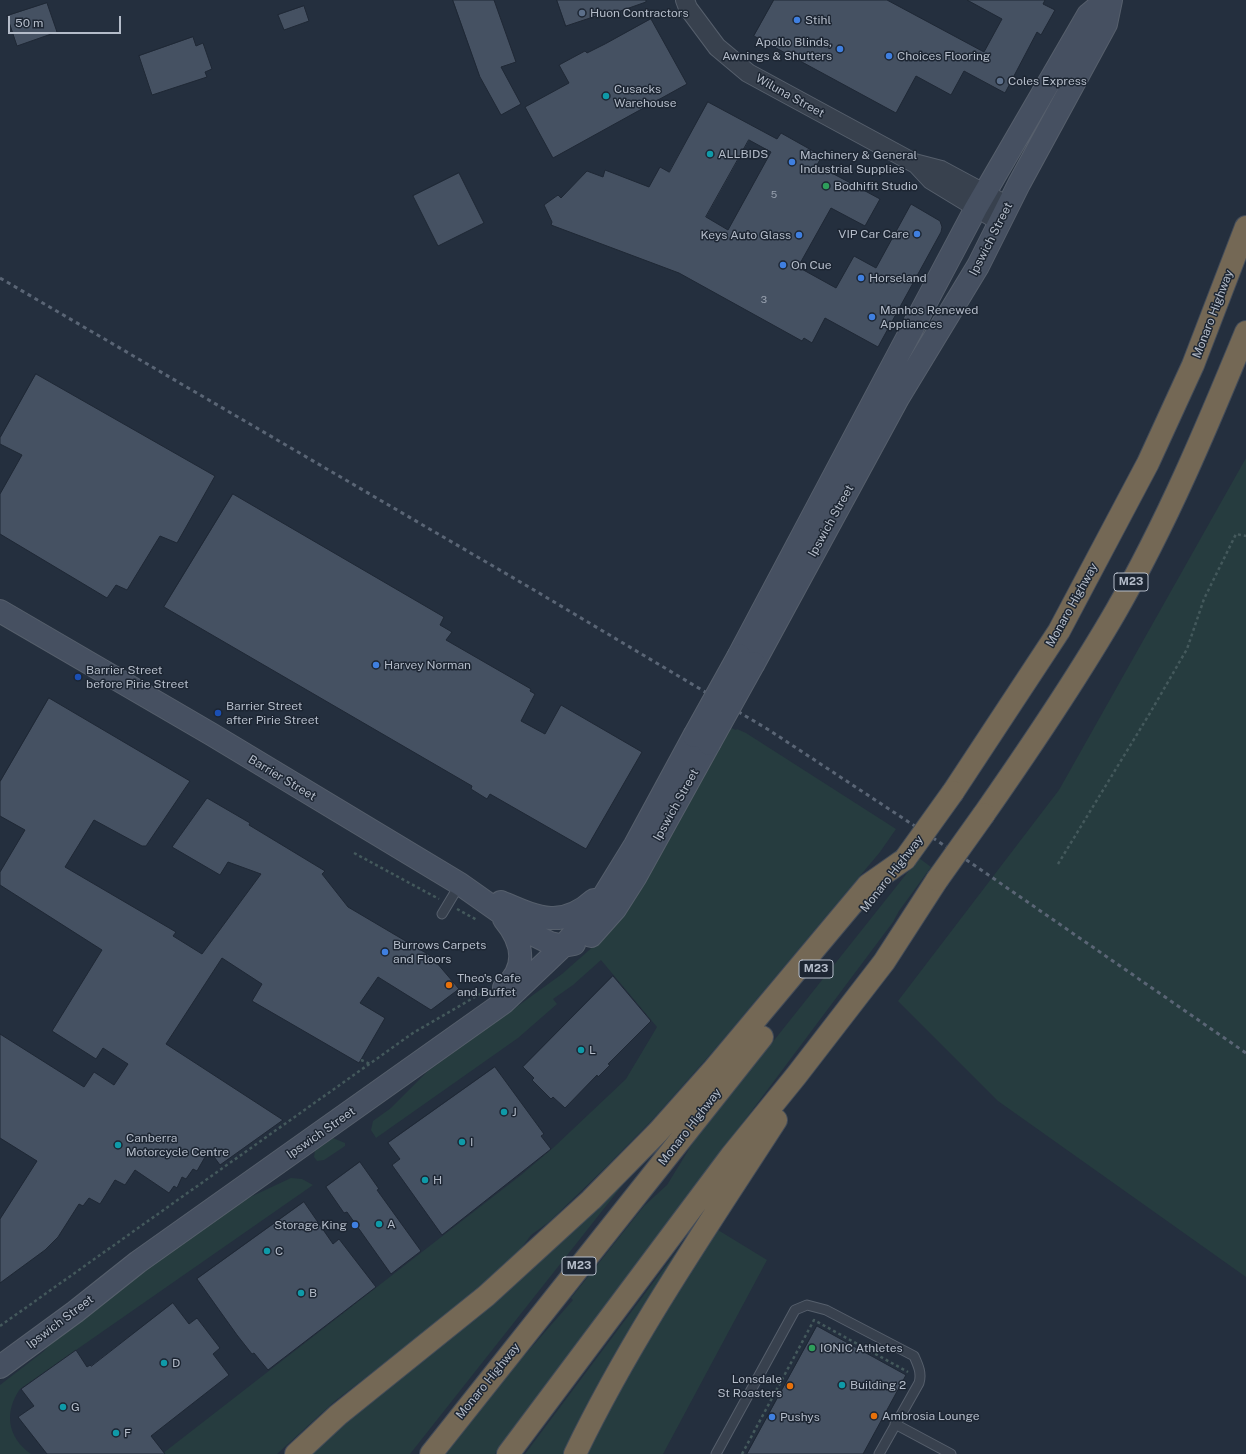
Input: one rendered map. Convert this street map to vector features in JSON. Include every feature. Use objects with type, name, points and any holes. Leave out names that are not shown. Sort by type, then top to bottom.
[{"type":"highway","name":"Monaro Highway","points":[[431,1454],[728,1078],[905,859],[953,792],[1059,631],[1148,463],[1193,365],[1246,227]]},
{"type":"highway","name":"M23","points":[[508,1454],[732,1156],[884,962],[937,880],[1058,707],[1116,610],[1179,491],[1246,332]]},
{"type":"highway","points":[[296,1454],[338,1415],[486,1296],[591,1200],[702,1084],[868,885],[905,859]]},
{"type":"highway","points":[[575,1454],[624,1360],[664,1292],[792,1095],[796,1076]]},
{"type":"main road","name":"Ipswich Street","points":[[0,1367],[75,1312],[138,1262],[477,1022],[496,995],[563,946],[595,910],[702,740],[747,659],[881,409],[980,201],[1088,15],[1106,0]]},
{"type":"main road","name":"Ipswich Street","points":[[881,409],[978,266],[1004,214],[1106,24],[1111,0]]},
{"type":"main road","name":"Barrier Street","points":[[0,611],[210,734],[367,830],[460,884],[499,913],[538,937],[550,943],[563,946]]},
{"type":"main road","name":"Ipswich Street","points":[[496,995],[528,989],[551,972],[597,931],[615,909],[636,876],[702,740]]},
{"type":"main road","points":[[460,884],[538,917],[556,919],[575,914],[590,903],[622,867]]},
{"type":"main road","points":[[477,1022],[500,992],[513,981],[520,968],[518,942],[511,928],[499,913]]},
{"type":"main road","points":[[563,946],[576,944],[597,931]]},
{"type":"main road","name":"Ipswich Street","points":[[0,1348],[61,1306],[138,1262]]},
{"type":"street","name":"Wiluna Street","points":[[685,0],[688,8],[717,47],[748,73],[917,165],[931,180],[980,201],[1004,214]]},
{"type":"lane","points":[[442,914],[460,884]]},
{"type":"lane","points":[[716,1454],[795,1310],[806,1305],[826,1310],[914,1356],[920,1372],[920,1378],[879,1454]]},
{"type":"lane","points":[[895,1424],[937,1451],[951,1454]]},
{"type":"path","points":[[1058,864],[1150,713],[1187,649],[1204,599],[1220,569],[1230,543],[1236,534],[1246,536]]},
{"type":"path","points":[[354,853],[480,922]]},
{"type":"path","points":[[0,1326],[413,1033],[496,995]]},
{"type":"path","points":[[361,1060],[370,1064]]},
{"type":"path","points":[[742,1454],[814,1320],[913,1375]]},
{"type":"green space","points":[[1246,458],[1246,1277],[998,1101],[898,1001],[1059,790]]},
{"type":"green space","points":[[731,728],[746,733],[896,829],[880,852],[715,1049],[655,1117],[549,1222],[531,1235],[514,1258],[428,1330],[335,1401],[277,1454],[162,1454],[521,1175],[553,1148],[626,1079],[657,1027],[601,960],[573,985],[553,999],[557,1004],[518,1038],[376,1138],[371,1130],[373,1121],[391,1108],[428,1071],[562,974],[596,944],[719,750]]},
{"type":"green space","points":[[919,858],[931,867],[899,911],[893,922],[495,1454],[443,1454],[516,1365],[573,1300],[571,1298],[644,1206],[667,1185],[694,1141]]},
{"type":"green space","points":[[333,1138],[345,1143],[345,1146],[324,1160],[317,1161],[314,1157],[315,1151]]},
{"type":"green space","points":[[291,1178],[302,1179],[313,1185],[20,1389],[12,1406],[10,1424],[17,1440],[31,1454],[0,1454],[0,1385],[44,1351],[71,1323],[244,1200]]},
{"type":"green space","points":[[624,1179],[625,1182],[410,1454],[308,1454]]},
{"type":"green space","points":[[718,1230],[767,1260],[663,1454],[587,1454],[620,1389],[655,1327]]},
{"type":"green space","points":[[688,1236],[568,1454],[525,1454]]},
{"type":"building","points":[[453,0],[494,0],[516,62],[501,67],[521,104],[501,115],[480,77]]},
{"type":"building","name":"Huon Contractors","points":[[557,0],[646,0],[646,2],[609,15],[608,12],[566,26]]},
{"type":"building","points":[[774,0],[887,0],[984,52],[1002,19],[967,0],[1045,0],[1043,4],[1055,10],[1041,35],[1037,32],[1005,93],[964,71],[951,95],[916,76],[896,113],[754,36]]},
{"type":"building","points":[[47,3],[57,32],[17,46],[7,16]]},
{"type":"building","points":[[304,6],[309,21],[284,30],[278,15]]},
{"type":"building","name":"Cusacks Warehouse","points":[[651,19],[687,84],[553,158],[525,107],[569,83],[559,65],[585,51],[587,53],[605,44]]},
{"type":"building","points":[[193,37],[196,46],[203,43],[212,69],[205,72],[207,77],[152,95],[139,56]]},
{"type":"building","points":[[708,102],[777,139],[781,133],[822,156],[817,165],[880,199],[865,226],[831,208],[798,267],[836,288],[854,256],[876,268],[911,204],[940,221],[942,227],[941,232],[878,347],[825,318],[812,343],[804,338],[802,341],[679,273],[551,225],[552,222],[544,205],[558,195],[561,198],[587,171],[603,177],[605,170],[649,187],[660,167],[669,172]],"holes":[[[749,140],[771,152],[728,230],[706,217]]]},
{"type":"building","points":[[459,173],[484,223],[438,246],[413,196]]},
{"type":"building","points":[[36,374],[215,476],[177,543],[160,536],[127,590],[116,585],[107,598],[0,534],[0,494],[22,455],[0,444],[0,438]]},
{"type":"building","name":"Harvey Norman","points":[[233,494],[444,617],[440,625],[452,632],[446,640],[531,689],[530,691],[535,694],[521,721],[545,734],[561,705],[642,752],[586,849],[490,794],[487,799],[471,789],[472,786],[164,607]]},
{"type":"building","points":[[49,698],[190,781],[146,846],[142,846],[94,820],[65,867],[176,932],[173,936],[202,954],[261,874],[228,862],[220,875],[172,847],[207,798],[250,823],[249,825],[325,871],[322,874],[348,907],[431,956],[459,989],[431,1010],[378,977],[360,1003],[385,1018],[359,1063],[252,1001],[262,984],[222,958],[166,1044],[283,1120],[220,1165],[209,1150],[197,1171],[193,1169],[186,1179],[182,1177],[177,1188],[174,1186],[169,1193],[135,1170],[125,1185],[115,1180],[100,1204],[89,1198],[83,1206],[79,1204],[58,1237],[45,1250],[0,1283],[0,1219],[37,1161],[0,1138],[0,1034],[84,1087],[94,1072],[114,1085],[128,1064],[103,1048],[96,1059],[52,1031],[102,950],[0,885],[0,872],[25,830],[0,816],[0,782]]},
{"type":"building","name":"L","points":[[613,976],[651,1021],[608,1064],[610,1065],[598,1077],[597,1075],[565,1108],[553,1097],[551,1099],[532,1080],[534,1078],[523,1067]]},
{"type":"building","points":[[495,1067],[544,1134],[541,1136],[551,1149],[442,1235],[392,1165],[400,1159],[388,1143]]},
{"type":"building","points":[[360,1162],[379,1189],[377,1190],[421,1251],[391,1274],[347,1212],[344,1213],[326,1187]]},
{"type":"building","points":[[304,1202],[333,1244],[339,1239],[376,1287],[268,1370],[254,1353],[252,1354],[237,1335],[197,1279]]},
{"type":"building","points":[[173,1303],[189,1324],[197,1318],[220,1348],[213,1354],[229,1375],[151,1436],[165,1454],[47,1454],[18,1417],[34,1406],[21,1389],[76,1350],[87,1367],[90,1365],[91,1366]]},
{"type":"building","name":"Building 2","points":[[817,1326],[906,1375],[863,1454],[747,1454]]},
{"type":"railway","points":[[0,278],[534,590],[769,730],[974,865],[1246,1053]]},
{"type":"place","name":"Huon Contractors","points":[[582,13]]},
{"type":"place","name":"Stihl","points":[[797,20]]},
{"type":"place","name":"Apollo Blinds, Awnings & Shutters","points":[[840,49]]},
{"type":"place","name":"Choices Flooring","points":[[889,56]]},
{"type":"place","name":"Coles Express","points":[[1000,81]]},
{"type":"place","name":"Cusacks Warehouse","points":[[606,96]]},
{"type":"place","name":"ALLBIDS","points":[[710,154]]},
{"type":"place","name":"Machinery & General Industrial Supplies","points":[[792,162]]},
{"type":"place","name":"Bodhifit Studio","points":[[826,186]]},
{"type":"place","name":"VIP Car Care","points":[[917,234]]},
{"type":"place","name":"Keys Auto Glass","points":[[799,235]]},
{"type":"place","name":"On Cue","points":[[783,265]]},
{"type":"place","name":"Horseland","points":[[861,278]]},
{"type":"place","name":"Manhos Renewed Appliances","points":[[872,317]]},
{"type":"place","name":"Harvey Norman","points":[[376,665]]},
{"type":"place","name":"Barrier Street before Pirie Street","points":[[78,677]]},
{"type":"place","name":"Barrier Street after Pirie Street","points":[[218,713]]},
{"type":"place","name":"Burrows Carpets and Floors","points":[[385,952]]},
{"type":"place","name":"Theo's Cafe and Buffet","points":[[449,985]]},
{"type":"place","name":"L","points":[[581,1050]]},
{"type":"place","name":"J","points":[[504,1112]]},
{"type":"place","name":"I","points":[[462,1142]]},
{"type":"place","name":"Canberra Motorcycle Centre","points":[[118,1145]]},
{"type":"place","name":"H","points":[[425,1180]]},
{"type":"place","name":"A","points":[[379,1224]]},
{"type":"place","name":"Storage King","points":[[355,1225]]},
{"type":"place","name":"C","points":[[267,1251]]},
{"type":"place","name":"B","points":[[301,1293]]},
{"type":"place","name":"IONIC Athletes","points":[[812,1348]]},
{"type":"place","name":"D","points":[[164,1363]]},
{"type":"place","name":"Building 2","points":[[842,1385]]},
{"type":"place","name":"Lonsdale St Roasters","points":[[790,1386]]},
{"type":"place","name":"G","points":[[63,1407]]},
{"type":"place","name":"Ambrosia Lounge","points":[[874,1416]]},
{"type":"place","name":"Pushys","points":[[772,1417]]},
{"type":"place","name":"F","points":[[116,1433]]}]
